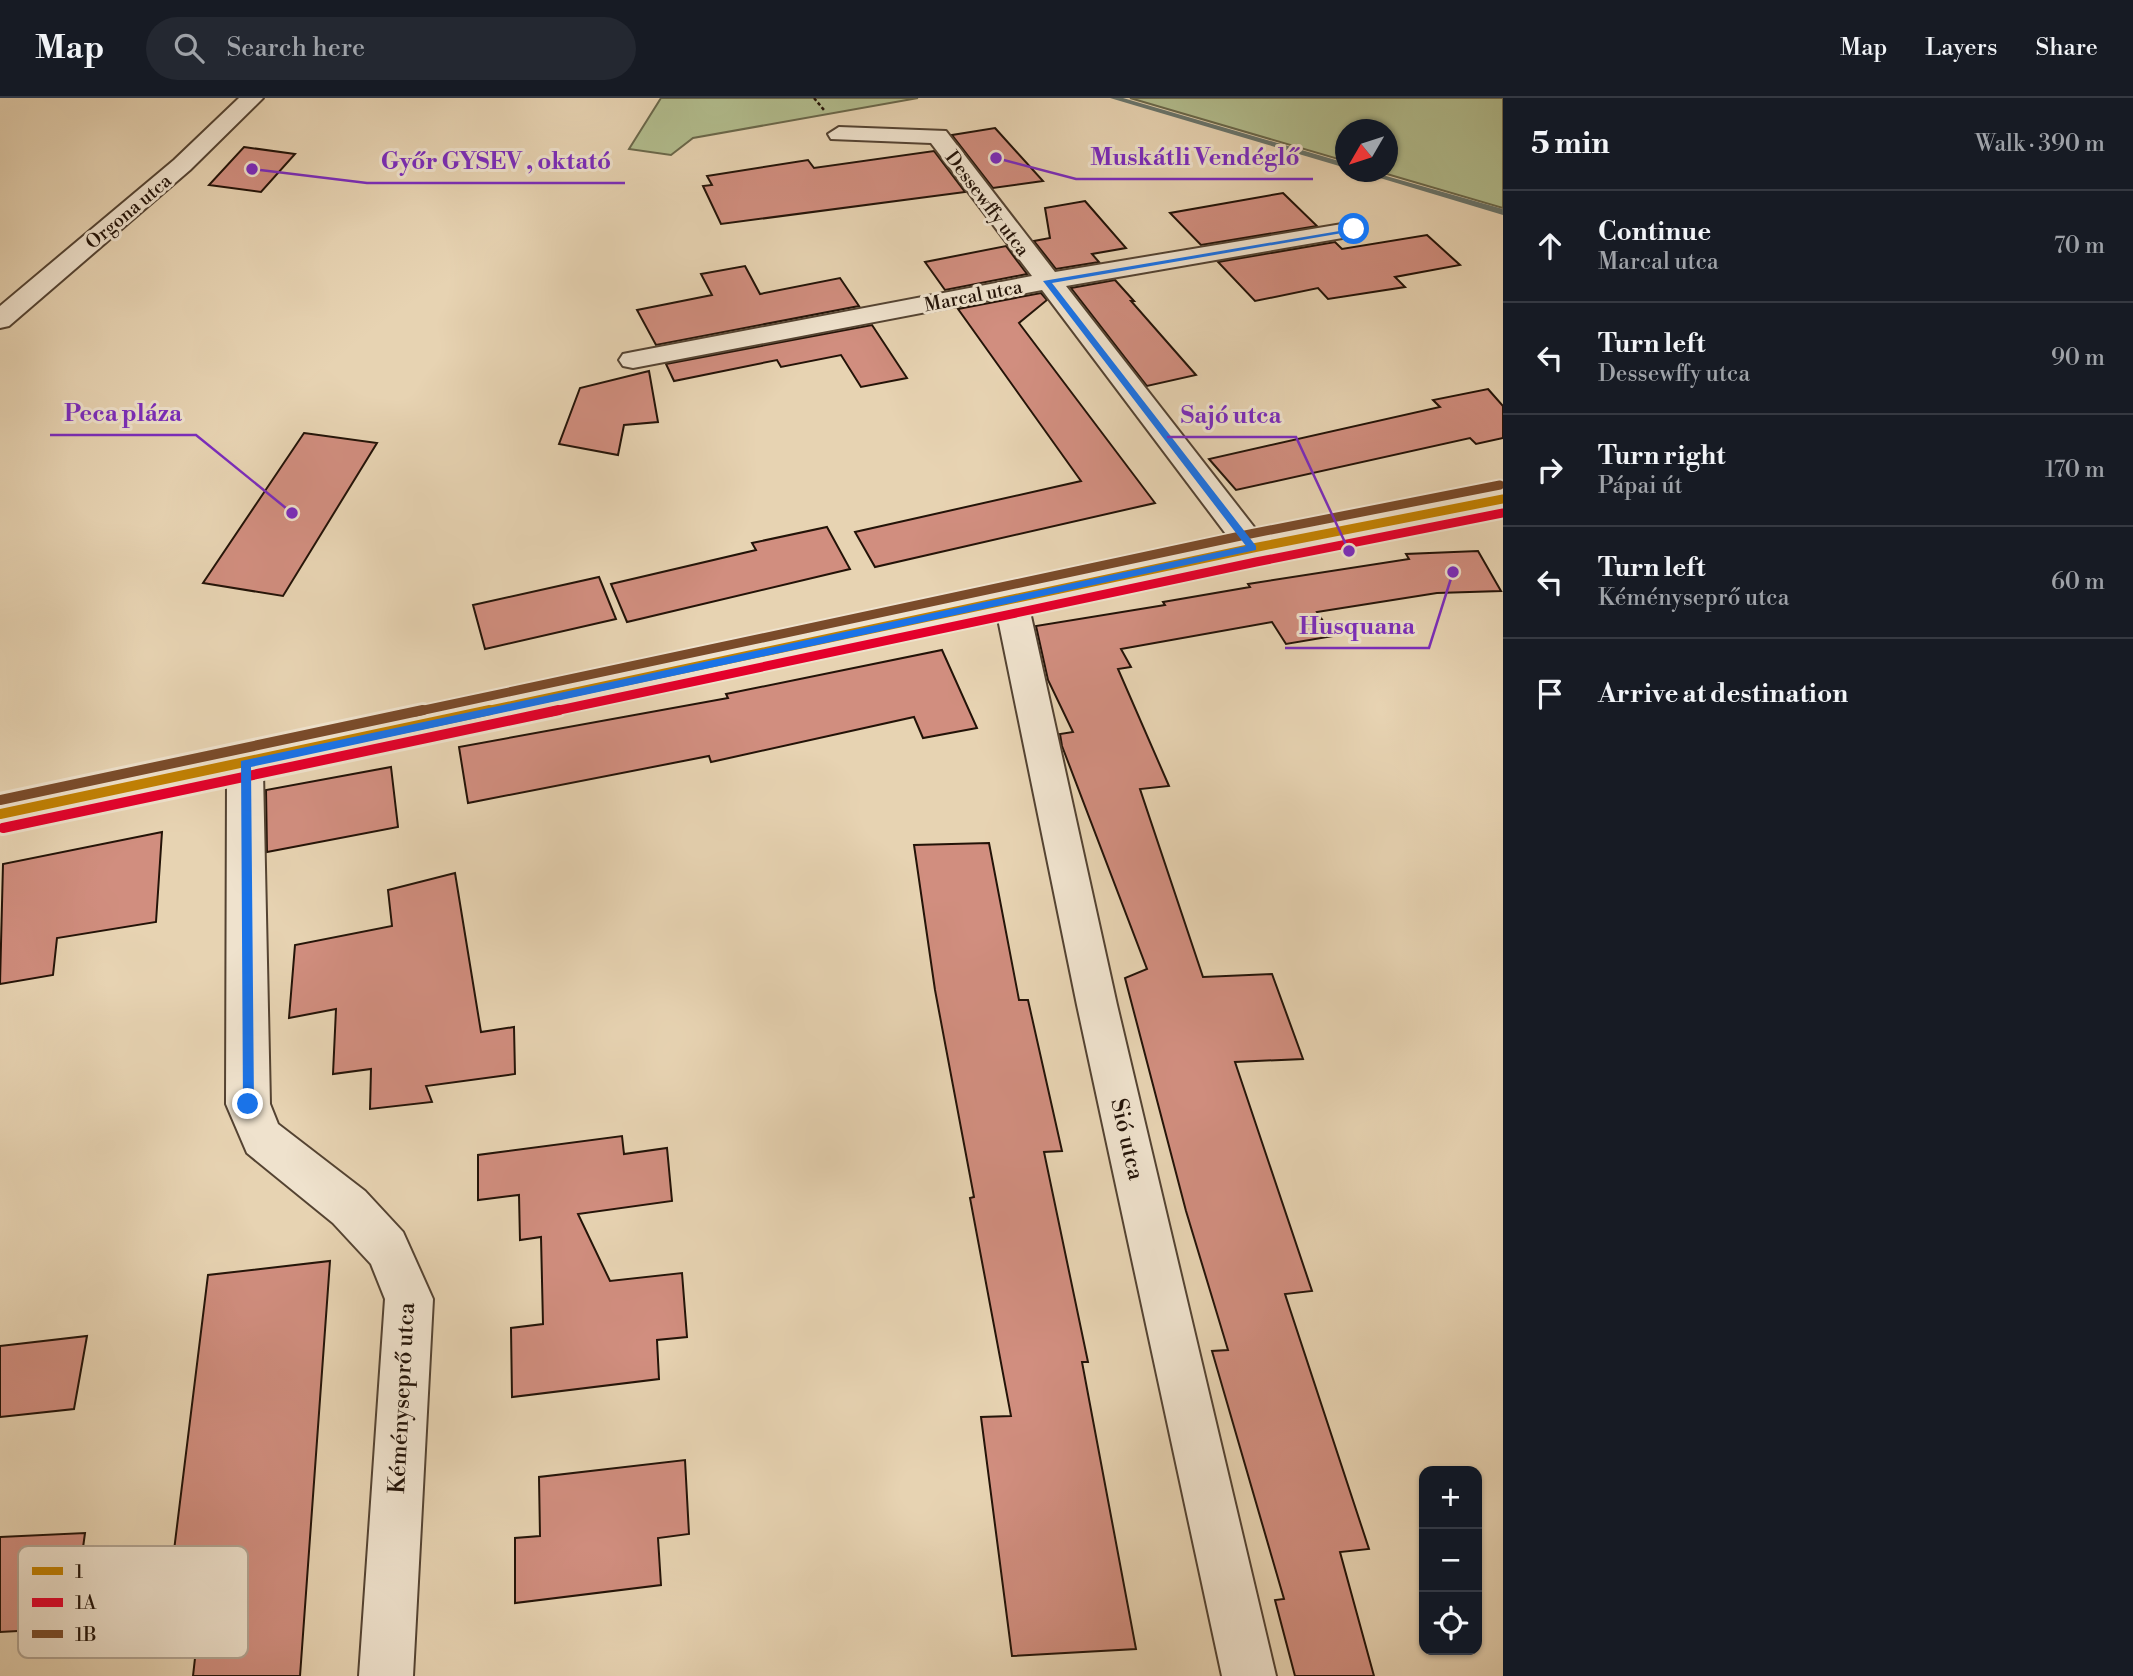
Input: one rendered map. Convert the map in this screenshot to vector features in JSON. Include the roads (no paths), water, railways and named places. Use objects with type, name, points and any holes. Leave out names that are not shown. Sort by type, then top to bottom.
[{"type":"street","name":"Orgona utca","points":[[0,320],[182,165],[252,98]]},
{"type":"street","name":"Dessewffy utca","points":[[839,134],[938,136],[1252,548]]},
{"type":"street","name":"Marcal utca","points":[[634,360],[1047,281],[1354,229]]},
{"type":"street","points":[[0,814],[1252,548],[1499,508]]},
{"type":"street","name":"Sió utca","points":[[1011,601],[1100,1018],[1249,1676]]},
{"type":"street","name":"Kéményseprő utca","points":[[245,764],[248,1104],[262,1138],[349,1207],[387,1248],[409,1299],[386,1676]]},
{"type":"waterway","points":[[1114,98],[1335,163]]},
{"type":"waterway","points":[[1398,182],[1503,212]]},
{"type":"place","name":"Muskátli Vendéglő","points":[[996,158]]},
{"type":"place","name":"Győr GYSEV , oktató","points":[[252,169]]},
{"type":"place","name":"Peca pláza","points":[[292,513]]},
{"type":"place","name":"Sajó utca","points":[[1349,551]]},
{"type":"place","name":"Husquana","points":[[1453,572]]}]
